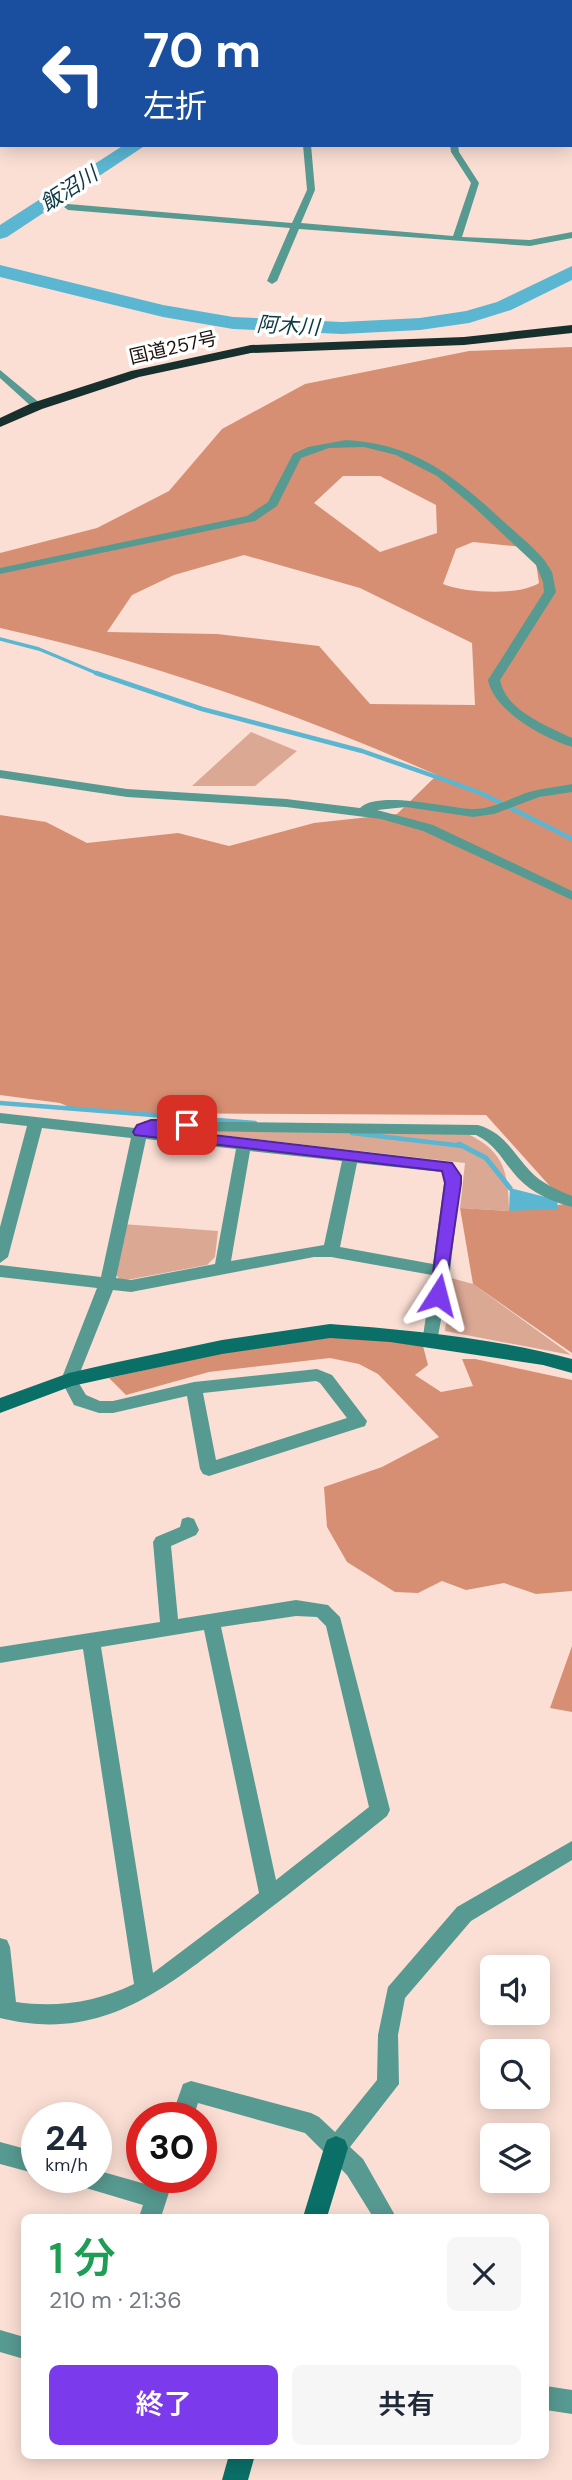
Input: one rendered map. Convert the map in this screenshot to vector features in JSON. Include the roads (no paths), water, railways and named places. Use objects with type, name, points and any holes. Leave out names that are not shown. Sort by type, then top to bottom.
[{"type":"highway","name":"国道257号","points":[[0,423],[37,406],[136,374],[251,349],[464,341],[572,329]]},
{"type":"street","points":[[272,281],[311,190],[307,147]]},
{"type":"street","points":[[454,147],[454,152],[475,183],[457,239]]},
{"type":"street","points":[[68,208],[530,243],[572,235]]},
{"type":"street","points":[[0,373],[37,406]]},
{"type":"street","points":[[0,570],[251,519],[273,504],[297,456],[320,446],[360,445],[411,457],[432,467],[470,496],[546,570],[550,592],[494,680],[494,688],[503,703],[572,743]]},
{"type":"street","points":[[0,774],[127,793],[354,811],[428,828],[572,896]]},
{"type":"street","points":[[354,811],[406,803],[473,813],[572,788]]},
{"type":"street","points":[[0,1118],[439,1165],[450,1170],[453,1183],[430,1343]]},
{"type":"street","points":[[0,1257],[36,1121]]},
{"type":"street","points":[[69,1380],[107,1284],[141,1132],[145,1126],[478,1130],[496,1138],[506,1147],[530,1180],[572,1202]]},
{"type":"street","points":[[222,1268],[244,1144]]},
{"type":"street","points":[[331,1251],[351,1155]]},
{"type":"street","points":[[0,1271],[131,1286],[314,1251],[331,1251],[442,1271]]},
{"type":"street","points":[[0,1406],[69,1380],[222,1347],[330,1331],[363,1332],[543,1358],[572,1366]]},
{"type":"street","points":[[69,1380],[80,1400],[99,1407],[136,1403],[194,1388],[317,1375],[326,1379],[359,1421],[209,1469],[194,1388]]},
{"type":"street","points":[[170,1627],[162,1542],[190,1530],[188,1524]]},
{"type":"street","points":[[0,1656],[296,1608],[322,1610],[334,1622],[380,1810],[270,1897],[145,1989],[93,2009],[51,2015],[24,2014],[3,2009],[0,1947]]},
{"type":"street","points":[[211,1622],[270,1897]]},
{"type":"street","points":[[91,1640],[145,1989]]},
{"type":"street","points":[[316,2214],[337,2148],[388,2084],[388,2035],[395,1994],[464,1914],[572,1850]]},
{"type":"street","points":[[187,2102],[191,2091],[311,2124],[355,2167],[383,2214]]},
{"type":"street","points":[[0,2152],[21,2158]]},
{"type":"street","points":[[112,2185],[157,2198]]},
{"type":"street","points":[[0,2341],[21,2347]]},
{"type":"street","points":[[549,2398],[572,2402]]},
{"type":"street","points":[[235,2480],[242,2459]]},
{"type":"water","points":[[510,1188],[557,1200],[558,1209],[509,1211]]},
{"type":"waterway","name":"飯沼川","points":[[0,233],[134,147]]},
{"type":"waterway","name":"阿木川","points":[[0,271],[163,311],[233,323],[342,328],[420,324],[469,317],[504,306],[572,272]]},
{"type":"waterway","points":[[0,639],[39,649],[97,673]]},
{"type":"waterway","points":[[97,673],[202,709],[362,751],[483,794],[572,839]]},
{"type":"waterway","points":[[97,673],[101,675]]},
{"type":"waterway","points":[[0,1103],[255,1123]]},
{"type":"waterway","points":[[352,1133],[463,1146]]},
{"type":"waterway","points":[[459,1144],[463,1146]]},
{"type":"waterway","points":[[463,1146],[486,1158],[510,1188]]}]
